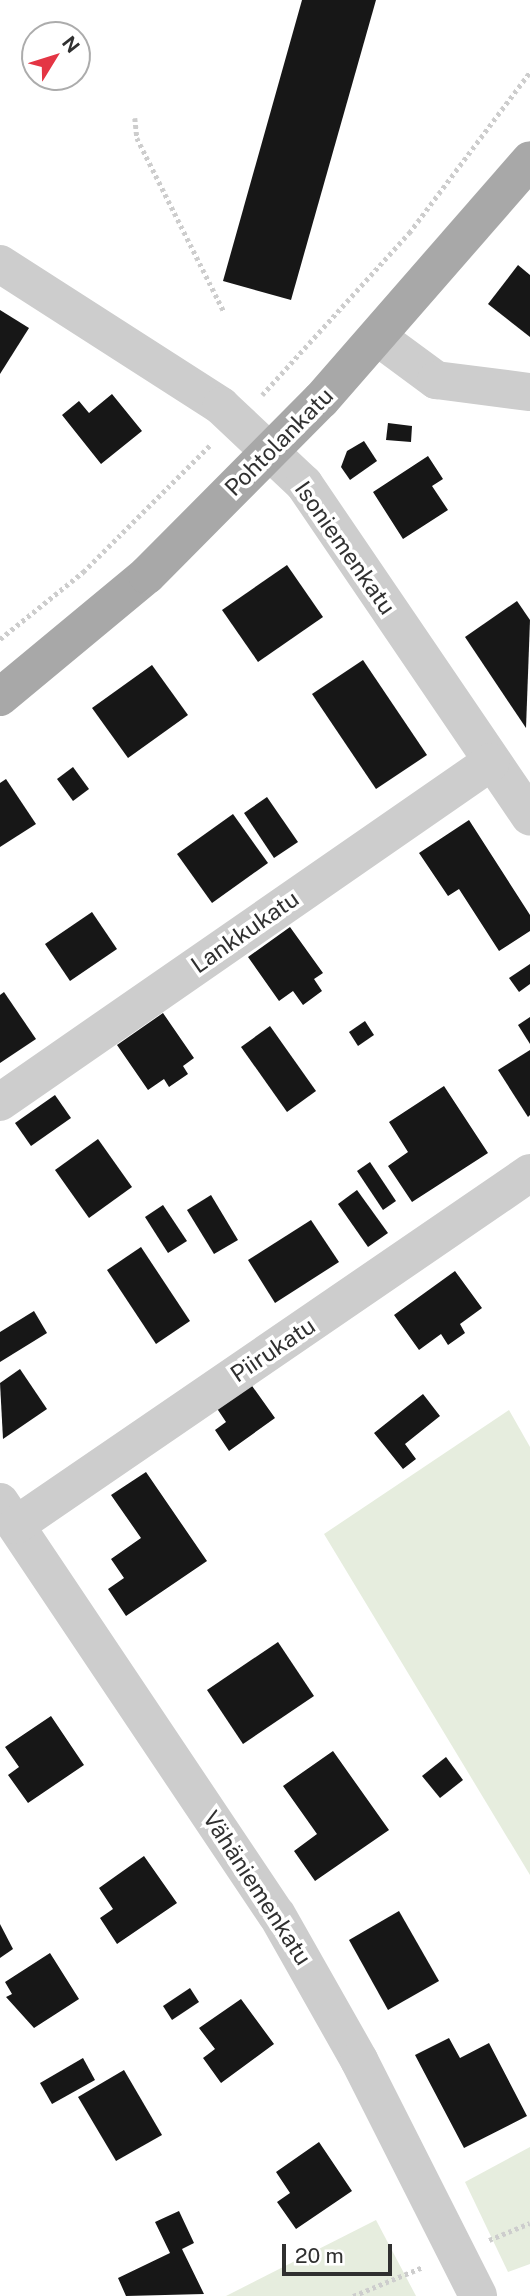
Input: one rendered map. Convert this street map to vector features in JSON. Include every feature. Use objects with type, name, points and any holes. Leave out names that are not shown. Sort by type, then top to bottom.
[{"type":"main road","name":"Pohtolankatu","points":[[0,697],[147,575],[269,452],[379,338],[530,160]]},
{"type":"street","name":"Isoniemenkatu","points":[[0,264],[235,421],[303,484],[530,817]]},
{"type":"street","points":[[379,338],[436,380],[530,393]]},
{"type":"street","name":"Lankkukatu","points":[[0,1102],[491,762]]},
{"type":"street","name":"Piirukatu","points":[[8,1514],[530,1172]]},
{"type":"street","name":"Vähäniemenkatu","points":[[8,1514],[277,1915],[478,2296]]},
{"type":"path","points":[[0,639],[82,572],[235,421],[409,233],[530,72]]},
{"type":"path","points":[[135,118],[137,138],[224,312]]},
{"type":"green space","points":[[509,1410],[530,1447],[530,1875],[324,1534]]},
{"type":"green space","points":[[530,2147],[530,2264],[508,2272],[465,2182]]},
{"type":"green space","points":[[376,2220],[416,2296],[226,2296]]},
{"type":"building","points":[[302,0],[376,0],[291,300],[223,281]]},
{"type":"building","points":[[518,265],[530,275],[530,337],[488,304]]},
{"type":"building","points":[[0,310],[29,328],[0,374]]},
{"type":"building","points":[[112,394],[142,431],[101,464],[62,415],[79,401],[89,413]]},
{"type":"building","points":[[388,423],[412,426],[411,442],[386,440]]},
{"type":"building","points":[[364,441],[377,461],[350,480],[341,467],[347,451]]},
{"type":"building","points":[[428,456],[443,479],[432,486],[448,510],[403,539],[373,492]]},
{"type":"building","points":[[287,565],[323,617],[258,662],[222,610]]},
{"type":"building","points":[[517,601],[530,620],[526,728],[465,637]]},
{"type":"building","points":[[363,660],[427,755],[376,789],[312,694]]},
{"type":"building","points":[[152,665],[188,715],[128,758],[92,708]]},
{"type":"building","points":[[73,767],[89,789],[73,801],[57,779]]},
{"type":"building","points":[[6,779],[36,824],[0,847],[0,783]]},
{"type":"building","points":[[267,797],[298,842],[274,858],[244,813]]},
{"type":"building","points":[[233,814],[268,863],[212,903],[177,854]]},
{"type":"building","points":[[469,820],[530,915],[530,931],[499,951],[459,889],[448,896],[419,853]]},
{"type":"building","points":[[92,912],[117,949],[70,981],[45,944]]},
{"type":"building","points":[[290,927],[323,973],[314,979],[322,991],[303,1005],[293,991],[279,1001],[248,957]]},
{"type":"building","points":[[530,964],[530,984],[519,992],[509,978]]},
{"type":"building","points":[[4,992],[36,1039],[0,1063],[0,995]]},
{"type":"building","points":[[163,1013],[194,1058],[183,1066],[188,1074],[169,1087],[164,1079],[148,1090],[117,1045]]},
{"type":"building","points":[[530,1017],[530,1044],[518,1025]]},
{"type":"building","points":[[365,1021],[374,1035],[358,1046],[349,1032]]},
{"type":"building","points":[[270,1026],[316,1091],[287,1112],[241,1047]]},
{"type":"building","points":[[530,1050],[530,1115],[528,1117],[498,1070]]},
{"type":"building","points":[[444,1086],[488,1153],[412,1202],[388,1166],[408,1152],[389,1122]]},
{"type":"building","points":[[55,1095],[71,1118],[31,1146],[15,1123]]},
{"type":"building","points":[[98,1139],[132,1187],[89,1218],[55,1170]]},
{"type":"building","points":[[370,1162],[396,1201],[383,1210],[357,1171]]},
{"type":"building","points":[[357,1190],[388,1233],[368,1247],[338,1204]]},
{"type":"building","points":[[211,1195],[238,1240],[214,1254],[187,1210]]},
{"type":"building","points":[[163,1205],[187,1241],[168,1253],[145,1217]]},
{"type":"building","points":[[311,1220],[339,1262],[275,1303],[248,1260]]},
{"type":"building","points":[[141,1247],[190,1321],[156,1344],[107,1270]]},
{"type":"building","points":[[455,1271],[482,1308],[460,1324],[465,1333],[448,1345],[441,1334],[419,1350],[394,1315]]},
{"type":"building","points":[[34,1311],[47,1333],[0,1362],[0,1332]]},
{"type":"building","points":[[20,1369],[47,1409],[3,1439],[0,1383]]},
{"type":"building","points":[[250,1383],[275,1418],[229,1451],[215,1430],[226,1422],[216,1407]]},
{"type":"building","points":[[423,1394],[440,1416],[405,1444],[416,1459],[403,1469],[374,1433]]},
{"type":"building","points":[[146,1472],[207,1561],[126,1616],[108,1589],[124,1578],[111,1559],[141,1538],[111,1495]]},
{"type":"building","points":[[278,1642],[314,1696],[243,1744],[207,1690]]},
{"type":"building","points":[[51,1716],[84,1765],[28,1803],[8,1775],[19,1767],[5,1747]]},
{"type":"building","points":[[333,1751],[389,1830],[315,1881],[294,1851],[317,1834],[283,1786]]},
{"type":"building","points":[[446,1757],[463,1780],[440,1798],[422,1776]]},
{"type":"building","points":[[144,1856],[177,1903],[117,1944],[100,1918],[113,1909],[99,1888]]},
{"type":"building","points":[[399,1911],[439,1981],[388,2010],[349,1940]]},
{"type":"building","points":[[0,1924],[13,1949],[0,1958]]},
{"type":"building","points":[[50,1953],[79,1999],[34,2028],[6,1997],[12,1994],[5,1982]]},
{"type":"building","points":[[190,1988],[199,2002],[172,2020],[163,2006]]},
{"type":"building","points":[[241,1999],[274,2044],[221,2083],[203,2058],[215,2049],[199,2028]]},
{"type":"building","points":[[449,2038],[460,2058],[489,2043],[527,2116],[464,2148],[415,2055]]},
{"type":"building","points":[[83,2058],[95,2080],[52,2104],[40,2083]]},
{"type":"building","points":[[124,2070],[162,2135],[116,2161],[78,2097]]},
{"type":"building","points":[[319,2142],[352,2191],[296,2229],[277,2202],[290,2193],[276,2172]]},
{"type":"building","points":[[179,2211],[194,2243],[182,2249],[204,2294],[126,2296],[118,2278],[170,2253],[155,2222]]}]
